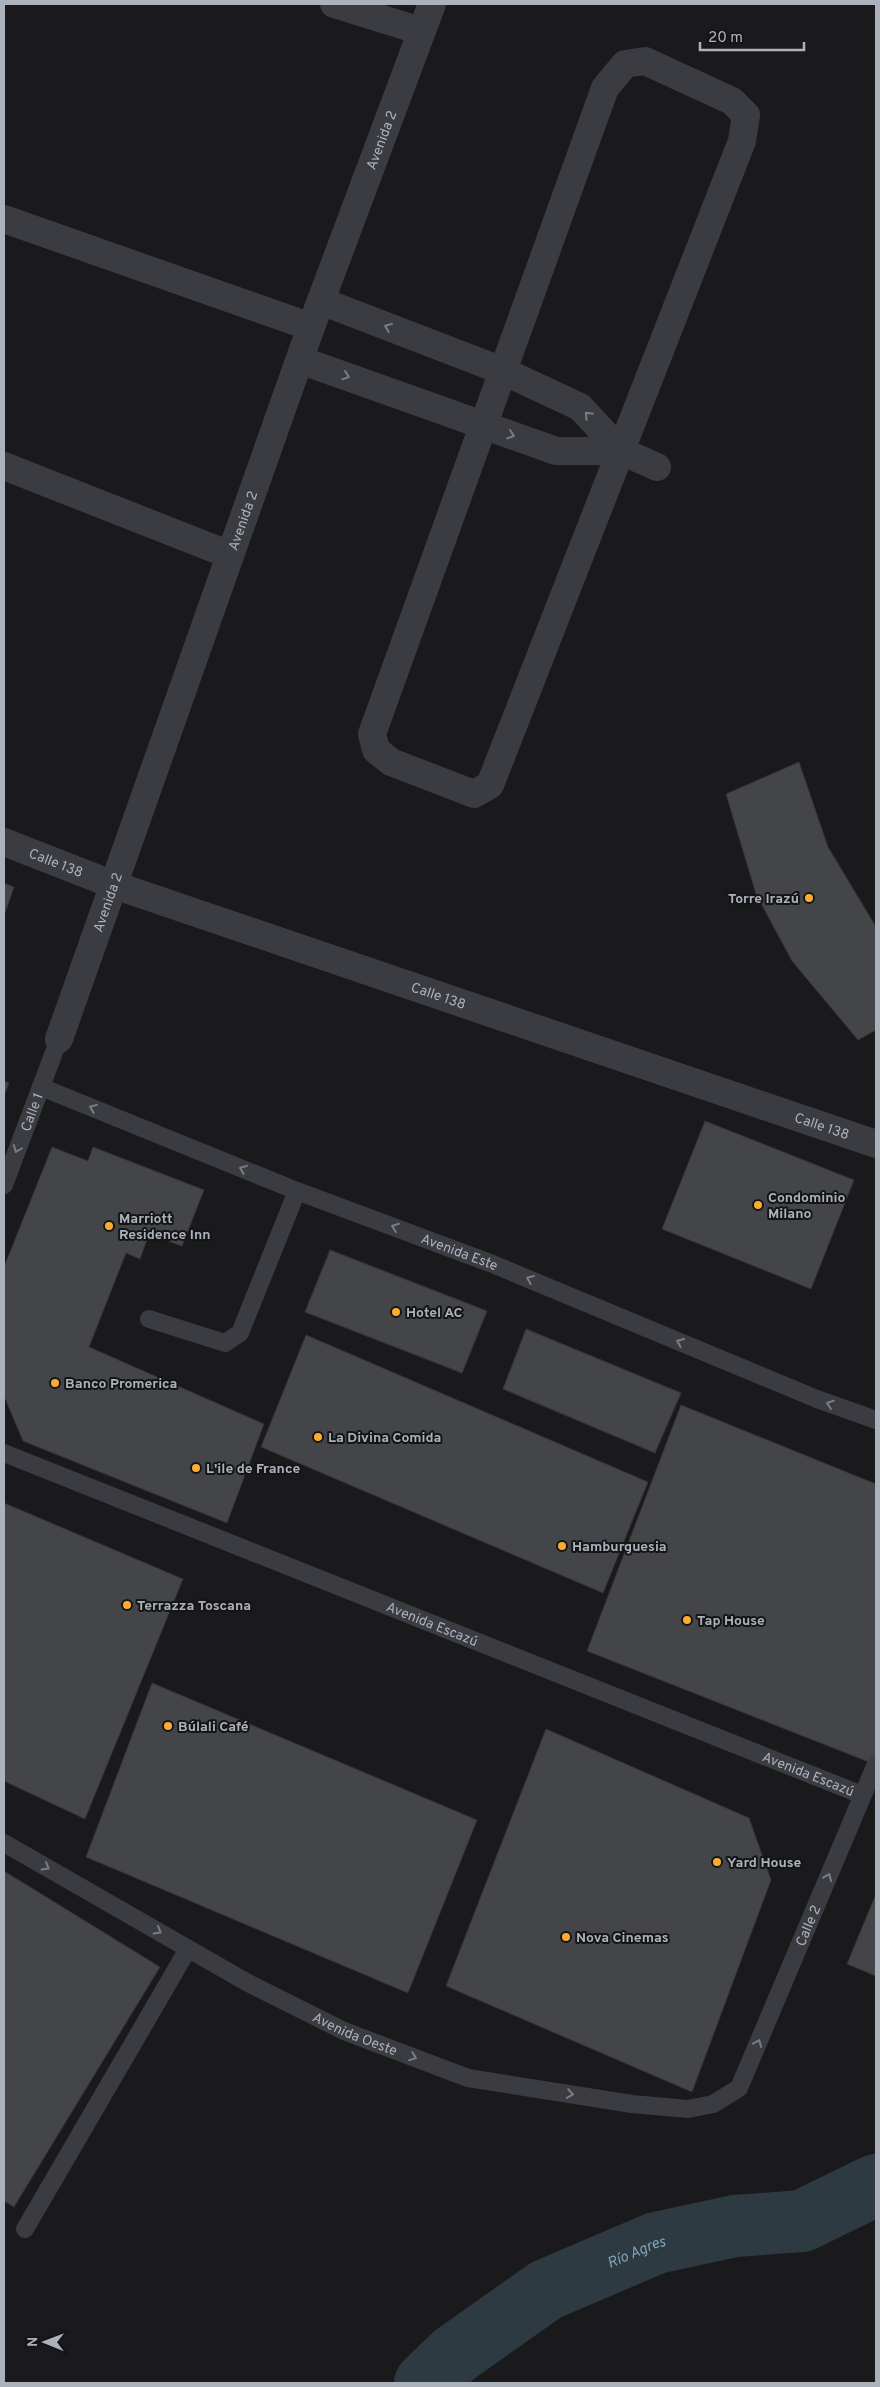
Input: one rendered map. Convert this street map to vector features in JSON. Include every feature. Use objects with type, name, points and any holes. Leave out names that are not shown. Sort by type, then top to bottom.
[{"type":"street","points":[[334,4],[421,31]]},
{"type":"street","name":"Avenida 2","points":[[59,1039],[311,327],[432,4]]},
{"type":"street","points":[[645,61],[732,101],[746,114],[742,141],[490,785],[474,794],[391,762],[376,750],[372,734],[483,425],[605,88],[625,64],[645,61]]},
{"type":"street","points":[[4,219],[311,327]]},
{"type":"street","points":[[321,301],[503,370],[580,407],[621,451],[657,467]]},
{"type":"street","points":[[300,360],[556,451],[621,451]]},
{"type":"street","points":[[4,466],[230,555]]},
{"type":"street","name":"Calle 138","points":[[4,842],[114,885],[876,1144]]},
{"type":"lane","name":"Calle 1","points":[[4,1185],[59,1039]]},
{"type":"lane","name":"Avenida Este","points":[[41,1087],[297,1191],[490,1263],[817,1399],[876,1420]]},
{"type":"lane","points":[[148,1319],[225,1343],[240,1333],[297,1191]]},
{"type":"lane","name":"Avenida Escazú","points":[[4,1453],[862,1795]]},
{"type":"lane","name":"Calle 2","points":[[739,2088],[876,1764]]},
{"type":"lane","name":"Avenida Oeste","points":[[4,1843],[248,1983],[344,2031],[468,2078],[632,2104],[688,2109],[713,2104],[739,2088]]},
{"type":"lane","points":[[25,2229],[188,1949]]},
{"type":"building","name":"Torre Irazú","points":[[799,762],[828,847],[876,927],[876,1030],[858,1040],[792,961],[756,894],[726,794]]},
{"type":"building","points":[[4,883],[14,887],[4,916]]},
{"type":"building","points":[[4,1081],[9,1083],[4,1096]]},
{"type":"building","name":"Condominio Milano","points":[[705,1121],[854,1180],[811,1289],[662,1229]]},
{"type":"building","points":[[52,1147],[88,1161],[93,1147],[204,1190],[182,1246],[149,1234],[140,1259],[126,1253],[89,1347],[264,1424],[227,1523],[23,1441],[4,1396],[4,1267]]},
{"type":"building","name":"Hotel AC","points":[[330,1250],[487,1311],[462,1373],[305,1312]]},
{"type":"building","name":"Hotel AC","points":[[330,1250],[487,1311],[462,1373],[305,1312]]},
{"type":"building","points":[[526,1329],[681,1393],[655,1453],[503,1389]]},
{"type":"building","points":[[526,1329],[681,1393],[655,1453],[503,1389]]},
{"type":"building","points":[[306,1335],[648,1482],[603,1593],[261,1447]]},
{"type":"building","points":[[681,1405],[876,1484],[876,1758],[874,1764],[587,1651]]},
{"type":"building","points":[[4,1503],[183,1579],[85,1819],[4,1781]]},
{"type":"building","points":[[152,1683],[477,1820],[408,1993],[86,1857]]},
{"type":"building","points":[[546,1729],[749,1818],[771,1880],[692,2092],[446,1986]]},
{"type":"building","points":[[4,1871],[160,1967],[14,2207],[4,2201]]},
{"type":"building","points":[[876,1894],[876,1976],[847,1964]]},
{"type":"waterway","name":"Río Agres","points":[[425,2383],[454,2355],[546,2290],[656,2243],[735,2226],[802,2221],[876,2185]]},
{"type":"place","name":"Torre Irazú","points":[[809,898]]},
{"type":"place","name":"Condominio Milano","points":[[758,1205]]},
{"type":"place","name":"Marriott Residence Inn","points":[[109,1226]]},
{"type":"place","name":"Hotel AC","points":[[396,1312]]},
{"type":"place","name":"Banco Promerica","points":[[55,1383]]},
{"type":"place","name":"La Divina Comida","points":[[318,1437]]},
{"type":"place","name":"L'ile de France","points":[[196,1468]]},
{"type":"place","name":"Hamburguesia","points":[[562,1546]]},
{"type":"place","name":"Terrazza Toscana","points":[[127,1605]]},
{"type":"place","name":"Tap House","points":[[687,1620]]},
{"type":"place","name":"Búlali Café","points":[[168,1726]]},
{"type":"place","name":"Yard House","points":[[717,1862]]},
{"type":"place","name":"Nova Cinemas","points":[[566,1937]]}]
